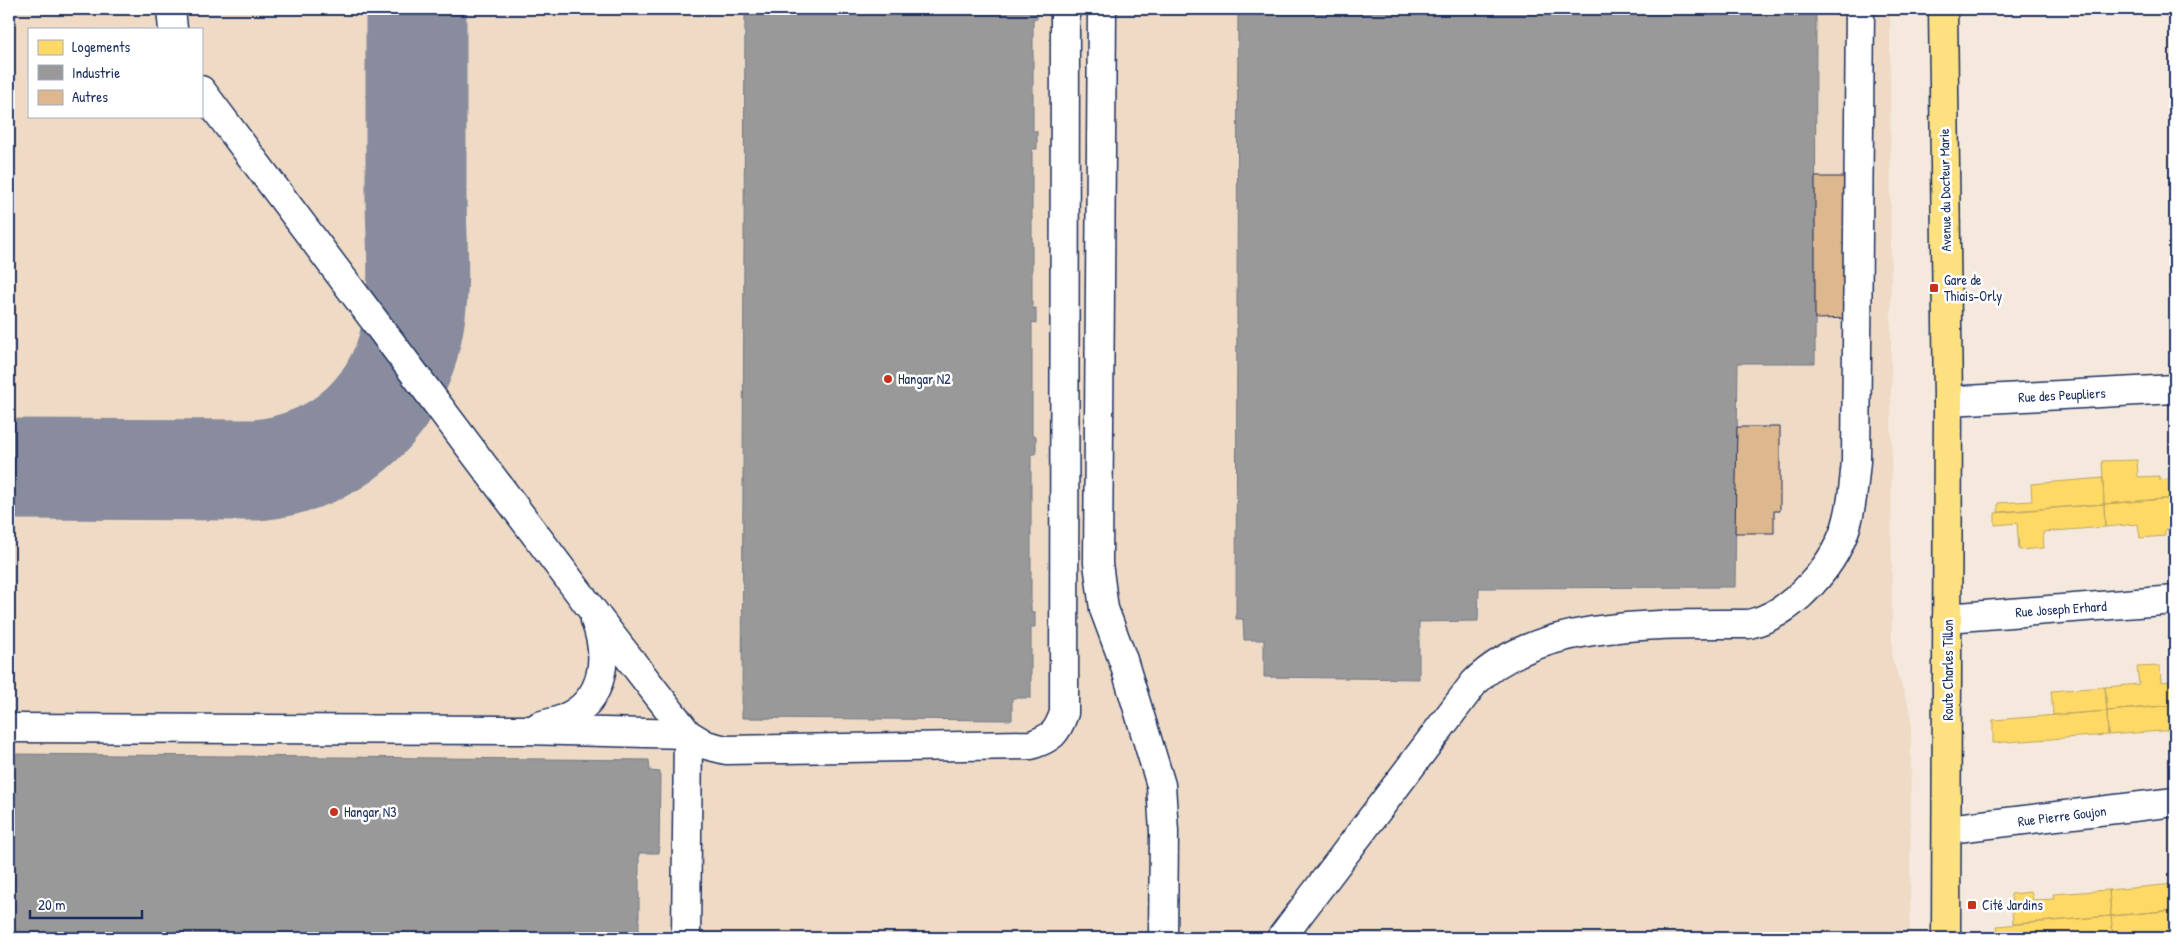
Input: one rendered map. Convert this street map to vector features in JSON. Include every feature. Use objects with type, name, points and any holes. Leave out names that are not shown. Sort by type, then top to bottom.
[{"type":"main road","name":"Avenue du Docteur Marie","points":[[1943,9],[1948,401]]},
{"type":"main road","name":"Route Charles Tillon","points":[[1946,938],[1948,829],[1948,401]]},
{"type":"street","points":[[171,9],[173,28]]},
{"type":"street","points":[[202,91],[688,734],[706,745],[726,750],[1031,745],[1046,740],[1058,730],[1064,713],[1065,9]]},
{"type":"street","points":[[1102,9],[1098,563],[1104,610],[1123,660],[1161,785],[1164,832],[1163,938]]},
{"type":"street","points":[[1281,938],[1474,683],[1500,661],[1526,648],[1589,633],[1652,624],[1749,624],[1759,622],[1783,609],[1797,598],[1833,555],[1848,520],[1856,462],[1860,9]]},
{"type":"street","name":"Rue des Peupliers","points":[[1948,401],[2175,389]]},
{"type":"street","name":"Rue Joseph Erhard","points":[[1947,618],[2175,600]]},
{"type":"street","points":[[522,730],[565,718],[589,701],[600,680],[603,659],[602,639],[589,605]]},
{"type":"street","points":[[9,728],[522,730],[688,734]]},
{"type":"street","points":[[686,938],[688,734]]},
{"type":"street","name":"Rue Pierre Goujon","points":[[1948,829],[2175,802]]},
{"type":"shaded area","points":[[9,9],[1890,9],[1892,658],[1911,713],[1910,938],[9,938]]},
{"type":"building: Logements","points":[[2137,460],[2138,477],[2159,476],[2159,480],[2175,478],[2175,498],[2104,504],[2102,461]]},
{"type":"building: Logements","points":[[2103,478],[2104,504],[1998,512],[1998,503],[2032,501],[2031,484]]},
{"type":"building: Logements","points":[[2175,498],[2175,528],[2165,529],[2165,536],[2140,538],[2138,524],[2105,527],[2104,504]]},
{"type":"building: Logements","points":[[2104,504],[2105,527],[2043,532],[2044,548],[2019,550],[2017,523],[1995,525],[1995,513]]},
{"type":"building: Logements","points":[[2160,666],[2161,682],[2174,681],[2175,677],[2175,705],[2107,711],[2105,687],[2139,684],[2137,667]]},
{"type":"building: Logements","points":[[2105,687],[2107,711],[2053,715],[2051,691]]},
{"type":"building: Logements","points":[[2175,705],[2175,730],[2108,735],[2107,711]]},
{"type":"building: Logements","points":[[2107,711],[2108,735],[1993,743],[1993,720]]},
{"type":"building: Logements","points":[[2175,884],[2175,910],[2111,916],[2109,890]]},
{"type":"building: Logements","points":[[2109,890],[2111,916],[2013,924],[2011,894],[2031,892],[2033,900],[2054,899],[2053,894]]},
{"type":"building: Logements","points":[[2175,910],[2175,938],[2113,938],[2111,916]]},
{"type":"building: Logements","points":[[2111,916],[2113,938],[1998,938],[1997,926]]},
{"type":"building: Industrie","name":"Hangar N2","points":[[745,9],[1037,9],[1037,19],[1033,19],[1033,131],[1037,131],[1037,149],[1032,149],[1032,308],[1036,308],[1036,323],[1032,322],[1032,436],[1036,436],[1036,454],[1031,454],[1031,612],[1035,612],[1035,627],[1031,627],[1031,698],[1012,698],[1012,720],[742,718]]},
{"type":"building: Industrie","points":[[1238,9],[1816,9],[1815,363],[1738,363],[1735,587],[1479,588],[1478,621],[1419,622],[1419,679],[1264,677],[1264,640],[1244,640],[1243,619],[1236,619]]},
{"type":"building: Industrie","name":"Hangar N3","points":[[9,754],[649,760],[650,771],[660,772],[659,853],[639,853],[639,938],[9,938]]},
{"type":"building: Autres","points":[[1815,177],[1856,177],[1855,318],[1815,319]]},
{"type":"building: Autres","points":[[1737,427],[1780,427],[1780,511],[1774,511],[1774,533],[1735,533]]},
{"type":"taxiway","points":[[9,469],[257,470],[288,464],[316,455],[341,441],[362,424],[381,402],[396,378],[407,350],[416,305],[418,274],[416,9]]},
{"type":"place","name":"Gare de Thiais-Orly","points":[[1934,288]]},
{"type":"place","name":"Hangar N2","points":[[888,379]]},
{"type":"place","name":"Hangar N3","points":[[334,812]]},
{"type":"place","name":"Cité Jardins","points":[[1972,905]]}]
